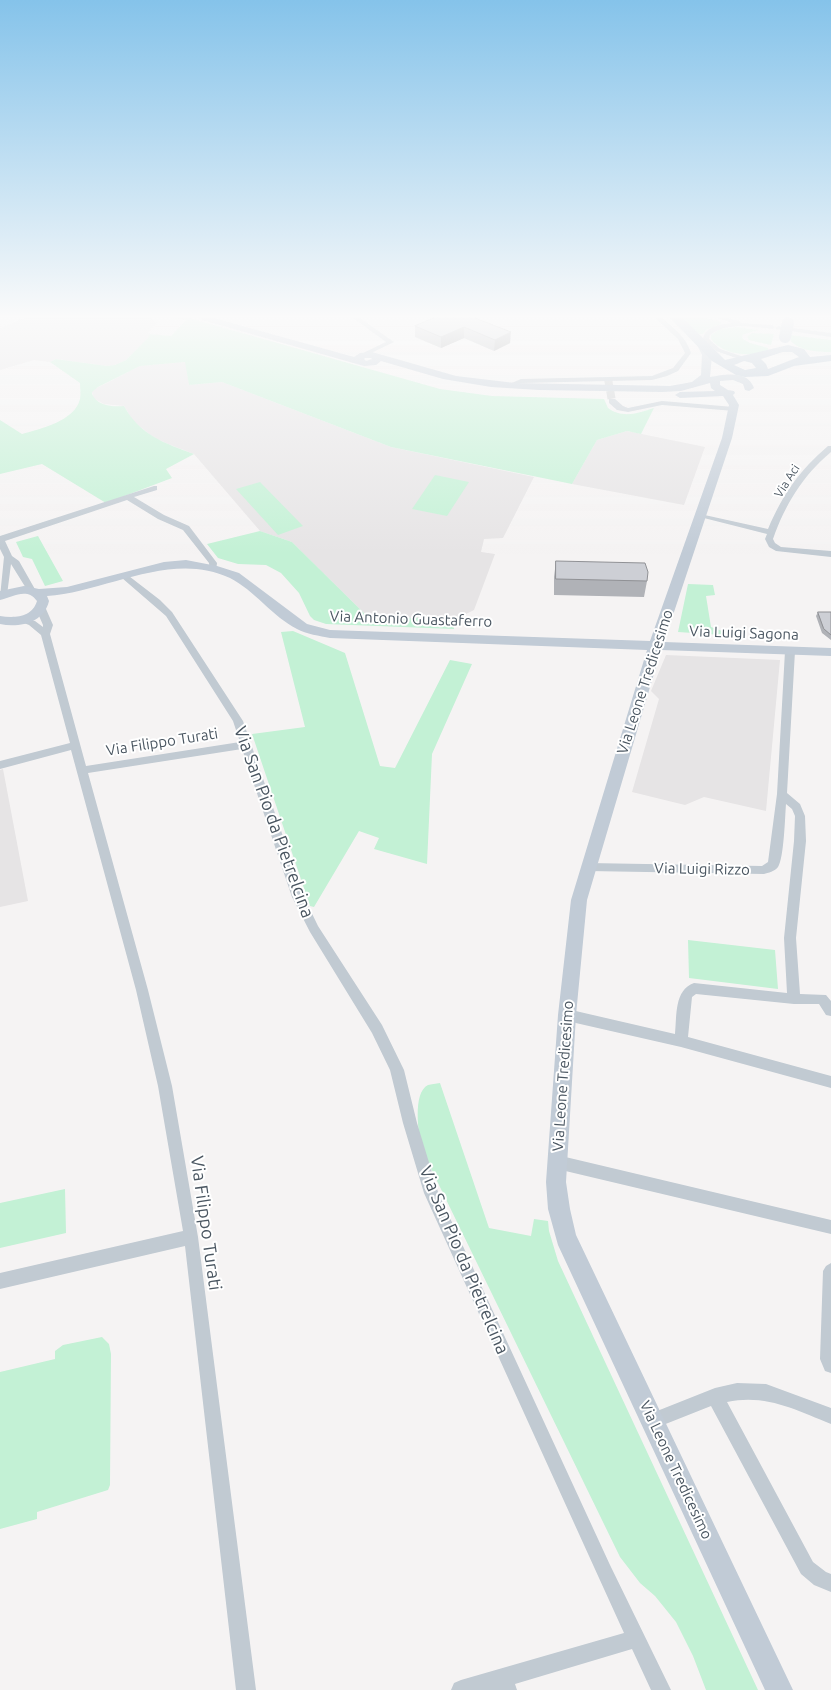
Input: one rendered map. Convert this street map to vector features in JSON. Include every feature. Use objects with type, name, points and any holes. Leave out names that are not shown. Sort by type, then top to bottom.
[{"type":"main road","points":[[738,397],[742,399]]},
{"type":"main road","name":"Via Leone Tredicesimo","points":[[657,646],[727,438]]},
{"type":"main road","points":[[21,620],[36,614],[38,599]]},
{"type":"street","points":[[696,397],[742,399]]},
{"type":"street","points":[[738,397],[742,399]]},
{"type":"street","points":[[612,401],[620,408],[628,410],[662,403],[742,399]]},
{"type":"street","points":[[727,438],[735,429],[742,399]]},
{"type":"street","name":"Via Aci","points":[[772,532],[803,475],[816,460],[831,448]]},
{"type":"street","points":[[38,599],[17,590],[1,595],[8,557],[0,540],[154,488]]},
{"type":"street","points":[[128,497],[161,517],[186,528],[213,563],[213,569]]},
{"type":"street","points":[[700,516],[772,532],[770,542],[779,549],[831,554]]},
{"type":"street","name":"Via Filippo Turati","points":[[8,557],[16,563],[38,599],[48,625],[45,634],[159,1058],[190,1237],[246,1690]]},
{"type":"street","name":"Via Antonio Guastaferro","points":[[38,599],[176,564],[227,572],[242,579],[302,627],[330,634],[657,646]]},
{"type":"street","name":"Via San Pio da Pietrelcina","points":[[125,576],[157,602],[168,614],[232,709],[247,745],[298,897],[314,930],[377,1029],[397,1070],[410,1123],[431,1193],[596,1554],[661,1690]]},
{"type":"street","points":[[2,621],[21,620],[32,623],[45,634]]},
{"type":"street","name":"Via Luigi Sagona","points":[[657,646],[831,652]]},
{"type":"street","name":"Via Leone Tredicesimo","points":[[657,646],[588,867],[575,925],[557,1162],[559,1209],[566,1237],[780,1690]]},
{"type":"street","name":"Via Luigi Rizzo","points":[[588,867],[764,870],[773,865],[776,860],[782,794],[790,651]]},
{"type":"street","points":[[0,765],[76,745]]},
{"type":"street","name":"Via Filippo Turati","points":[[82,770],[247,745]]},
{"type":"street","points":[[782,794],[796,807],[800,816],[800,842],[790,938],[794,999]]},
{"type":"street","points":[[681,1041],[686,994],[694,988],[794,999],[827,996],[831,1011]]},
{"type":"street","points":[[567,1015],[681,1041],[831,1082]]},
{"type":"street","points":[[557,1162],[831,1227]]},
{"type":"street","points":[[0,1281],[190,1237]]},
{"type":"street","points":[[829,1362],[831,1271]]},
{"type":"street","points":[[653,1421],[715,1396],[743,1390],[767,1392],[831,1416]]},
{"type":"street","points":[[715,1396],[807,1568],[820,1579],[831,1583]]},
{"type":"street","points":[[461,1690],[505,1683],[637,1638]]},
{"type":"shaded area","points":[[261,397],[391,447],[534,477],[503,538],[484,539],[481,552],[495,554],[474,610],[460,617],[370,619],[292,542],[260,531],[194,454],[153,437],[133,421],[124,406],[104,404],[93,398]]},
{"type":"shaded area","points":[[627,431],[705,447],[684,505],[572,484],[597,440]]},
{"type":"shaded area","points":[[666,655],[780,660],[766,811],[704,797],[685,805],[632,792],[659,699],[651,691]]},
{"type":"shaded area","points":[[3,769],[28,901],[0,907],[0,770]]},
{"type":"green space","points":[[80,397],[93,397],[101,403],[110,406],[124,406],[130,416],[145,431],[163,442],[194,454],[166,469],[172,478],[106,503],[42,464],[0,474],[0,420],[22,434],[38,430],[56,423],[71,413],[77,407]]},
{"type":"green space","points":[[261,397],[524,397],[604,399],[608,408],[619,413],[636,413],[654,408],[641,434],[627,431],[597,440],[572,484],[391,447]]},
{"type":"green space","points":[[435,475],[469,482],[447,516],[412,509]]},
{"type":"green space","points":[[260,482],[303,526],[278,535],[236,489]]},
{"type":"green space","points":[[260,531],[292,542],[370,619],[454,617],[454,629],[326,624],[314,620],[310,616],[299,593],[281,573],[266,565],[238,564],[218,558],[207,544]]},
{"type":"green space","points":[[38,536],[63,581],[45,586],[32,559],[23,557],[16,542]]},
{"type":"green space","points":[[688,584],[713,585],[715,595],[706,596],[711,627],[722,631],[722,635],[678,632]]},
{"type":"green space","points":[[293,631],[345,653],[380,766],[395,768],[450,660],[472,664],[432,754],[427,864],[374,849],[379,838],[359,831],[314,907],[310,906],[252,734],[305,727],[281,632]]},
{"type":"green space","points":[[688,940],[775,950],[778,989],[689,978]]},
{"type":"green space","points":[[440,1083],[489,1228],[531,1236],[534,1219],[548,1221],[558,1261],[758,1690],[706,1690],[693,1656],[676,1622],[655,1596],[640,1583],[620,1557],[421,1148],[418,1114],[420,1096],[423,1089],[428,1085]]},
{"type":"green space","points":[[65,1189],[66,1233],[0,1248],[0,1203]]},
{"type":"green space","points":[[102,1337],[109,1344],[111,1354],[110,1485],[108,1490],[37,1512],[37,1519],[0,1529],[0,1372],[55,1359],[55,1351],[63,1345]]},
{"type":"building","points":[[556,561],[645,563],[648,572],[647,581],[556,579]]},
{"type":"building","points":[[818,612],[831,612],[831,635],[824,629]]},
{"type":"tunnel","points":[[611,397],[612,401]]}]
